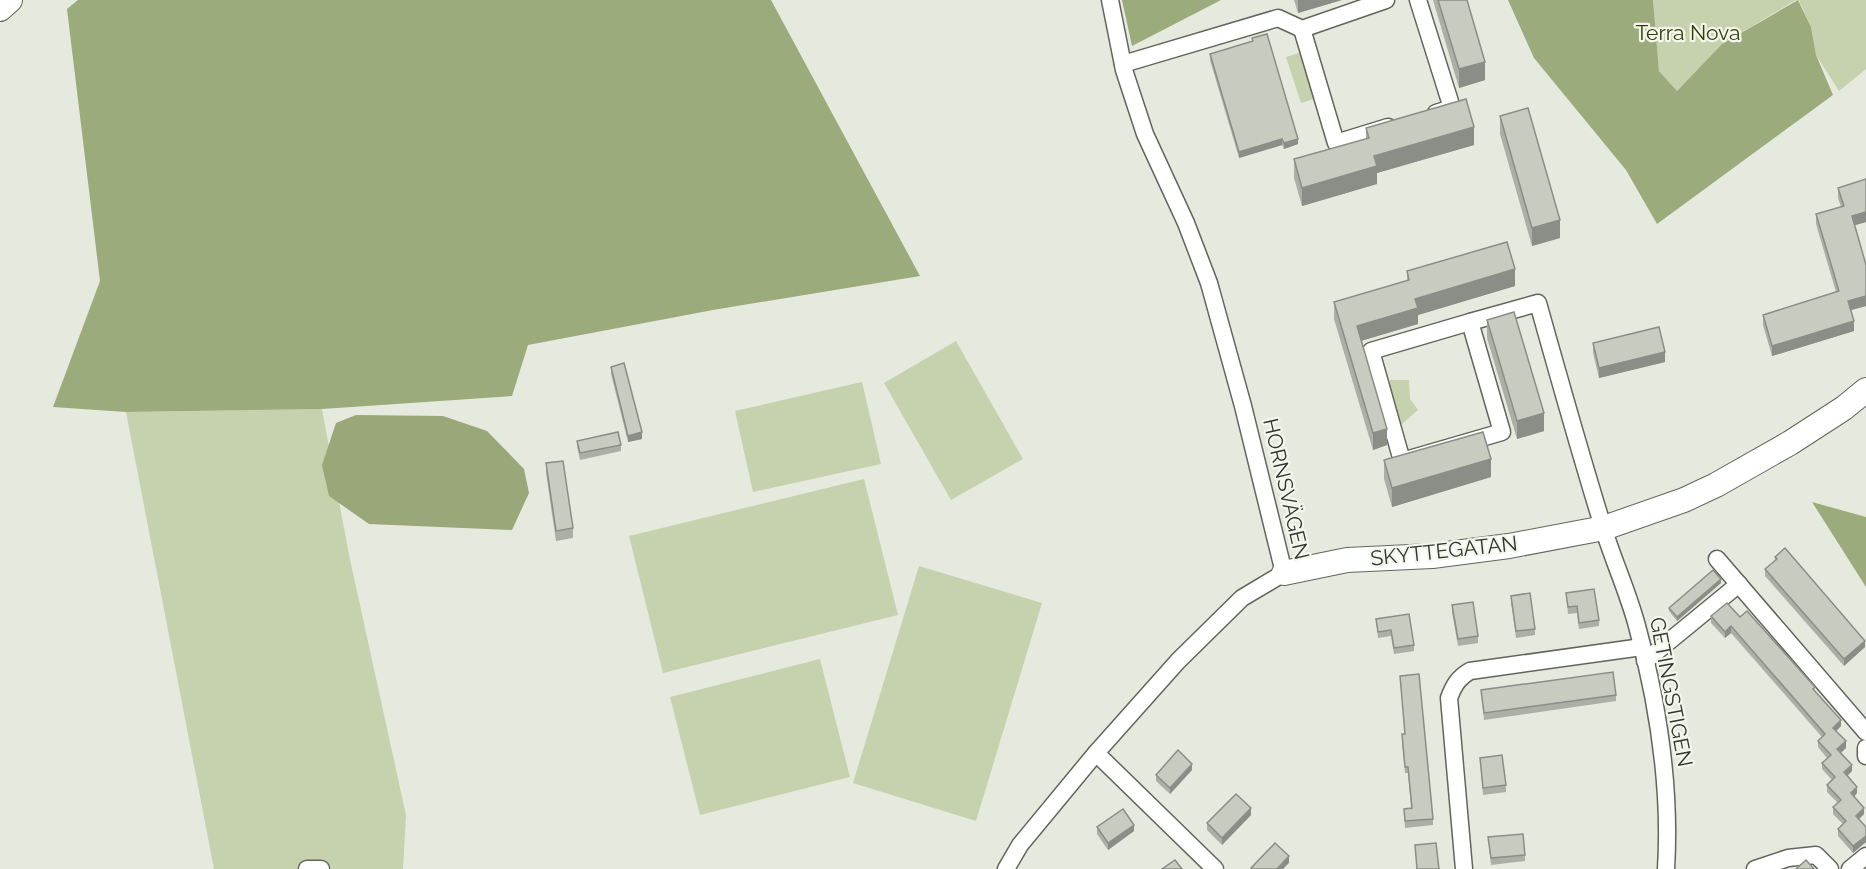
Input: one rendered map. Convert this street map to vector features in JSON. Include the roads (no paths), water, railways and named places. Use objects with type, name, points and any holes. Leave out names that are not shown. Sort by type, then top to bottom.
[{"type":"street","points":[[0,9],[10,0]]},
{"type":"street","points":[[1123,64],[1278,18],[1302,29],[1386,0]]},
{"type":"street","points":[[1418,0],[1452,108],[1420,118]]},
{"type":"street","name":"HORNSVÄGEN","points":[[1006,869],[1020,845],[1096,753],[1178,661],[1242,598],[1284,573],[1243,406],[1209,283],[1186,223],[1145,134],[1123,64],[1115,2]]},
{"type":"street","points":[[1302,29],[1336,143],[1399,124]]},
{"type":"street","points":[[1470,322],[1502,432],[1402,461],[1371,351],[1470,322],[1538,303],[1604,528]]},
{"type":"street","name":"SKYTTEGATAN","points":[[1284,573],[1347,560],[1432,556],[1509,546],[1604,528],[1683,500],[1760,461],[1844,408],[1866,390]]},
{"type":"street","name":"GETINGSTIGEN","points":[[1604,528],[1637,625],[1662,747],[1669,830],[1666,869]]},
{"type":"street","points":[[1717,559],[1866,732]]},
{"type":"street","points":[[1464,869],[1449,698],[1460,676],[1470,671],[1643,654],[1739,584]]},
{"type":"street","points":[[1866,748],[1866,756]]},
{"type":"street","points":[[1096,753],[1215,869]]},
{"type":"street","points":[[1755,869],[1788,858],[1816,855],[1830,869]]},
{"type":"street","points":[[1850,869],[1866,856]]},
{"type":"street","points":[[307,869],[321,869]]},
{"type":"park label","name":"Terra Nova","points":[[1688,33]]}]
